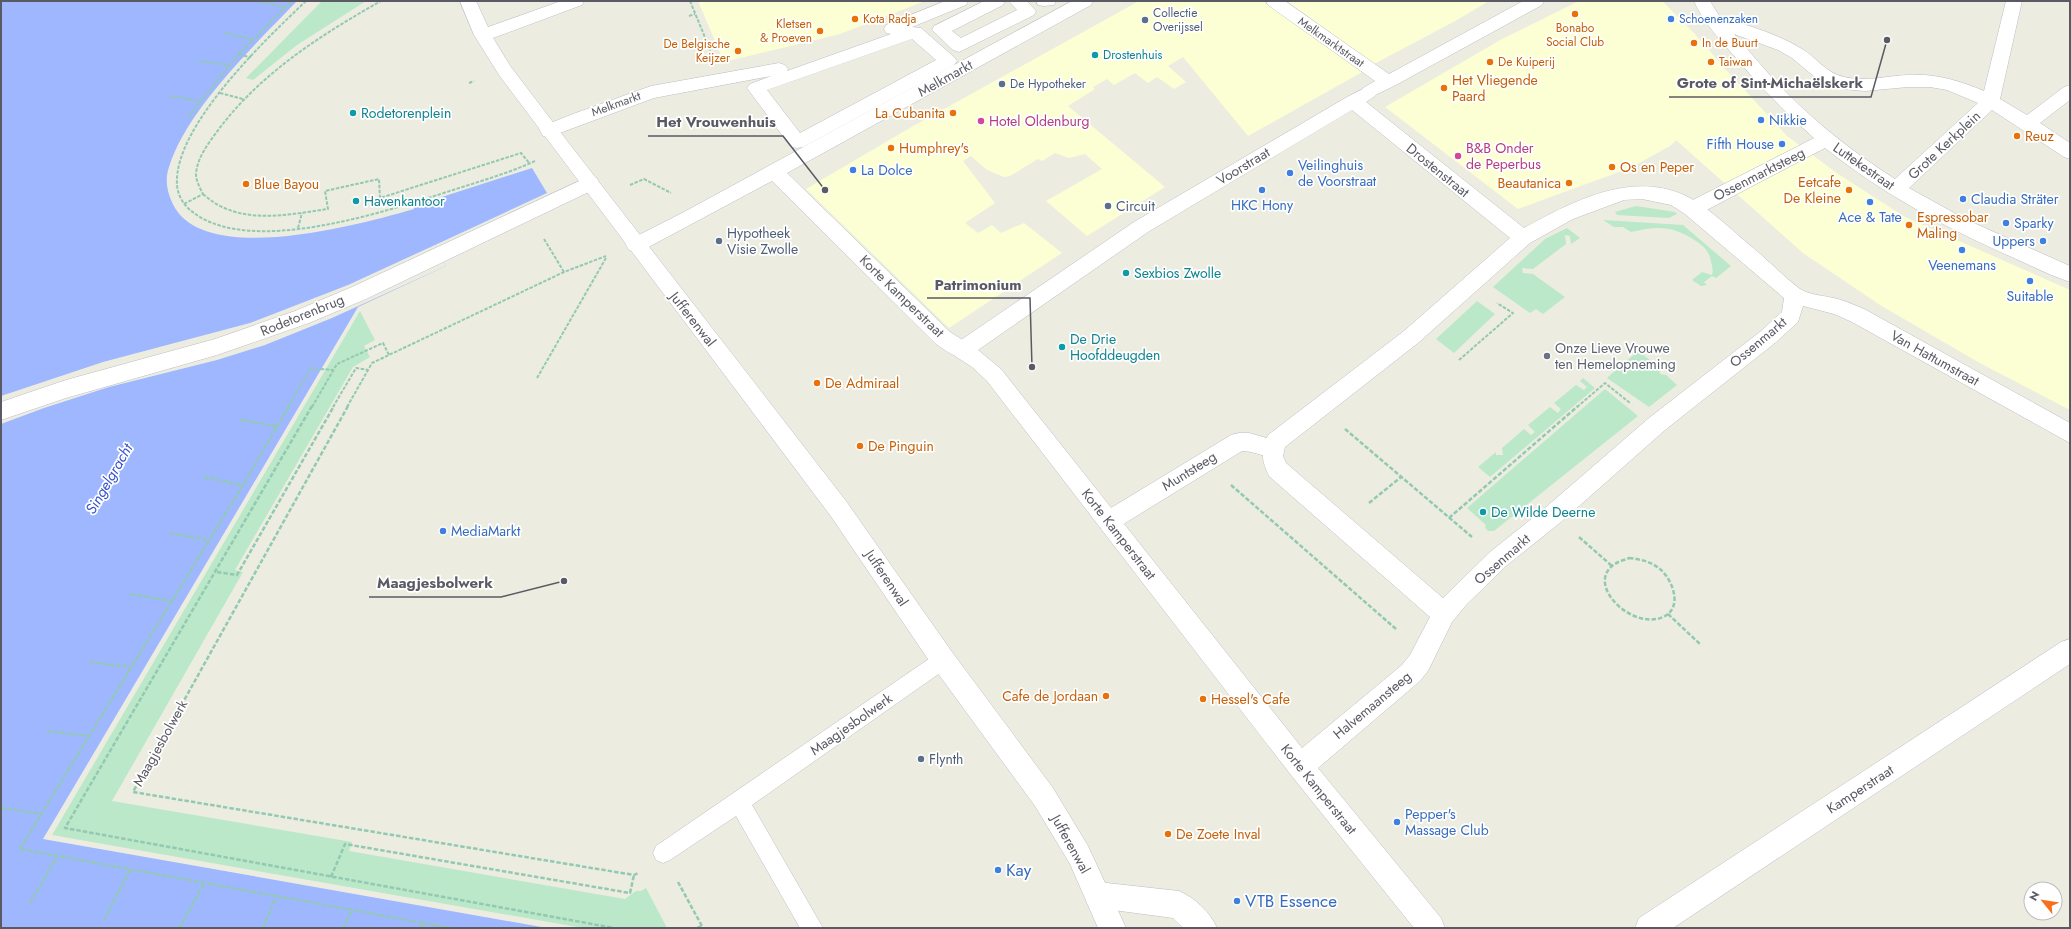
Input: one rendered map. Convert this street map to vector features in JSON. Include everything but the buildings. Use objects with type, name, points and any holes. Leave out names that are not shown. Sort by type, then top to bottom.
[{"type":"street","points":[[468,1],[483,34],[505,71],[636,244]]},
{"type":"street","points":[[483,34],[539,16],[576,1]]},
{"type":"street","points":[[997,1],[940,30],[959,46],[1028,11],[1017,1]]},
{"type":"street","name":"Melkmarkt","points":[[636,244],[774,171],[1085,1]]},
{"type":"street","name":"Melkmarktstraat","points":[[1274,1],[1388,82]]},
{"type":"street","name":"Voorstraat","points":[[962,350],[1141,227],[1361,97],[1536,1]]},
{"type":"street","name":"Luttekestraat","points":[[1702,1],[1715,22],[1752,68],[1797,113],[1827,139],[1898,189],[1948,218],[2070,274]]},
{"type":"street","name":"Grote Kerkplein","points":[[1898,189],[1991,101],[2014,1]]},
{"type":"street","name":"Melkmarkt","points":[[549,130],[651,92],[777,69],[847,48],[951,2]]},
{"type":"street","name":"Grote Kerkplein","points":[[1715,22],[1786,48],[1802,56],[1811,66],[1826,76],[1842,82],[1862,87],[1905,80],[1930,81],[1959,88],[1991,101],[2070,152]]},
{"type":"street","points":[[915,32],[948,61],[797,142],[756,88],[915,32]]},
{"type":"street","points":[[2028,124],[2070,91]]},
{"type":"street","name":"Drostenstraat","points":[[1361,97],[1523,238]]},
{"type":"street","name":"Ossenmarktsteeg","points":[[1692,209],[1827,139]]},
{"type":"street","name":"Korte Kamperstraat","points":[[774,171],[943,338],[980,361],[994,375],[1300,766],[1431,928]]},
{"type":"street","name":"Rodetorenbrug","points":[[1,411],[66,389],[258,334],[352,296],[590,183]]},
{"type":"street","points":[[1444,614],[1278,470],[1273,463],[1271,456],[1276,442],[1411,337],[1523,238],[1566,214],[1622,193],[1642,192],[1662,195],[1678,200],[1692,209],[1745,252],[1795,296]]},
{"type":"street","name":"Jufferenwal","points":[[636,244],[838,508],[942,660],[1044,797],[1079,855],[1112,928]]},
{"type":"street","name":"Ossenmarkt","points":[[1444,614],[1459,596],[1498,560],[1553,515],[1657,424],[1768,337],[1791,316],[1795,296]]},
{"type":"street","name":"Van Hattumstraat","points":[[1795,296],[1838,307],[1859,316],[2070,434]]},
{"type":"street","name":"Muntsteeg","points":[[1109,521],[1205,461],[1239,442],[1249,442],[1273,449]]},
{"type":"street","name":"Halvemaansteeg","points":[[1300,766],[1411,673],[1427,650],[1444,614]]},
{"type":"street","name":"Kamperstraat","points":[[1649,928],[2070,650]]},
{"type":"street","points":[[1098,895],[1179,905],[1203,928]]},
{"type":"lane","name":"Maagjesbolwerk","points":[[663,853],[739,802],[942,660]]},
{"type":"lane","points":[[739,802],[812,928]]},
{"type":"path","points":[[258,1],[285,8]]},
{"type":"path","points":[[188,117],[238,55],[292,1]]},
{"type":"path","points":[[306,1],[250,57],[198,122],[181,156],[176,172],[177,185],[184,204],[198,217],[232,228],[252,230],[298,228],[353,220],[389,211],[530,164],[562,147]]},
{"type":"path","points":[[382,1],[313,44],[243,100],[215,133],[200,158],[197,167],[197,180],[204,194],[213,204],[234,212],[268,216],[302,213],[328,209],[325,191],[340,187],[379,179],[380,198],[521,153],[530,164]]},
{"type":"path","points":[[690,1],[723,80]]},
{"type":"path","points":[[689,16],[695,14]]},
{"type":"path","points":[[225,33],[254,40]]},
{"type":"path","points":[[238,55],[250,57]]},
{"type":"path","points":[[200,61],[230,65]]},
{"type":"path","points":[[220,93],[243,100]]},
{"type":"path","points":[[169,96],[201,101]]},
{"type":"path","points":[[590,183],[618,190],[644,179],[671,193],[677,190]]},
{"type":"path","points":[[184,204],[204,194]]},
{"type":"path","points":[[298,228],[302,213]]},
{"type":"path","points":[[543,237],[564,272]]},
{"type":"path","name":"Maagjesbolwerk","points":[[537,378],[607,256],[564,272],[372,363],[133,792],[634,875]]},
{"type":"path","points":[[1460,360],[1513,313],[1470,285]]},
{"type":"path","points":[[389,355],[383,343],[337,364],[65,828],[614,928]]},
{"type":"path","points":[[334,370],[311,368],[243,485],[130,667],[90,736],[20,849],[204,884],[451,928]]},
{"type":"path","points":[[216,572],[237,575],[356,368],[368,370]]},
{"type":"path","points":[[1449,518],[1605,383],[1657,424]]},
{"type":"path","points":[[1320,408],[1498,560]]},
{"type":"path","points":[[240,420],[277,426]]},
{"type":"path","points":[[1205,461],[1398,630],[1427,650]]},
{"type":"path","points":[[204,477],[243,485]]},
{"type":"path","points":[[1342,525],[1401,477]]},
{"type":"path","points":[[170,533],[208,540]]},
{"type":"path","points":[[1582,540],[1612,566]]},
{"type":"path","points":[[1640,559],[1661,570],[1669,578],[1676,598],[1674,608],[1668,614],[1659,619],[1648,621],[1636,618],[1624,612],[1614,604],[1608,594],[1605,583],[1606,573],[1620,560],[1640,559]]},
{"type":"path","points":[[131,594],[172,601]]},
{"type":"path","points":[[1668,614],[1701,645]]},
{"type":"path","points":[[90,662],[130,667]]},
{"type":"path","points":[[47,731],[90,736]]},
{"type":"path","points":[[1,808],[42,814]]},
{"type":"path","points":[[331,877],[345,844],[630,893],[634,875],[663,853],[703,927],[697,928]]},
{"type":"path","points":[[30,903],[57,857]]},
{"type":"path","points":[[104,920],[130,870]]},
{"type":"path","points":[[179,928],[204,884]]},
{"type":"path","points":[[263,928],[276,897]]},
{"type":"path","points":[[343,928],[352,910]]},
{"type":"path","points":[[421,928],[423,923]]},
{"type":"shaded area","points":[[322,1],[366,1],[297,45],[253,80],[246,78]]},
{"type":"shaded area","points":[[698,1],[925,1],[840,34],[724,62]]},
{"type":"shaded area","points":[[1139,1],[1263,1],[1364,71],[1248,136],[1183,57],[1168,66],[1186,82],[1174,89],[1157,77],[1148,83],[1135,73],[1114,85],[1107,79],[1093,87],[1095,89],[1068,106],[1165,187],[1087,236],[1046,201],[1102,169],[1085,154],[1069,158],[1055,153],[1042,161],[1038,159],[1010,176],[1004,177],[987,170],[971,156],[963,161],[995,203],[965,223],[978,233],[992,225],[1001,233],[1024,223],[1062,253],[949,328],[806,189],[908,129]]},
{"type":"shaded area","points":[[1287,1],[1489,1],[1457,20],[1374,64]]},
{"type":"shaded area","points":[[1579,1],[1662,1],[1694,33],[1787,136],[1838,174],[1905,217],[2070,290],[2070,410],[1978,362],[1880,305],[1803,253],[1676,140],[1670,146],[1630,168],[1518,209],[1385,107],[1502,39]]},
{"type":"shaded area","points":[[1636,206],[1675,212],[1677,214],[1669,218],[1617,215],[1615,212]]},
{"type":"shaded area","points":[[1603,220],[1683,225],[1731,266],[1716,278],[1712,276],[1704,282],[1707,285],[1701,286],[1692,280],[1702,272],[1712,275],[1713,268],[1708,252],[1696,241],[1679,232],[1664,228],[1631,232],[1623,227],[1614,227]]},
{"type":"shaded area","points":[[1567,228],[1580,238],[1571,244],[1570,236],[1565,235],[1566,244],[1533,269],[1522,268],[1523,273],[1533,274],[1565,297],[1543,314],[1536,309],[1530,313],[1493,287],[1545,239]]},
{"type":"shaded area","points":[[1477,301],[1495,314],[1454,353],[1436,339]]},
{"type":"shaded area","points":[[360,311],[375,340],[364,346],[370,357],[353,367],[235,570],[243,572],[112,801],[352,842],[349,851],[625,899],[636,891],[641,891],[646,888],[667,928],[583,928],[52,835]]},
{"type":"shaded area","points":[[1638,351],[1658,366],[1660,374],[1666,375],[1677,385],[1649,407],[1607,378]]},
{"type":"shaded area","points":[[1583,378],[1595,388],[1490,477],[1478,467],[1496,452],[1496,455],[1503,455],[1502,448],[1524,429],[1531,435],[1535,432],[1528,425],[1550,407],[1558,413],[1561,409],[1554,403],[1576,385],[1584,390],[1587,387],[1580,381]]},
{"type":"shaded area","points":[[1605,389],[1638,416],[1494,531],[1488,531],[1485,527],[1486,525],[1467,508]]},
{"type":"water","name":"Singelgracht","points":[[1,1],[297,1],[243,58],[206,101],[178,145],[169,167],[167,183],[170,198],[175,208],[193,225],[220,235],[252,238],[288,236],[325,231],[414,209],[414,206],[532,168],[547,193],[435,245],[446,266],[358,307],[43,839],[547,928],[1,928]]},
{"type":"pier","points":[[435,245],[446,266],[332,318],[265,345],[217,360],[109,387],[44,408],[1,424],[1,396],[103,362],[250,323],[348,285]]},
{"type":"place","name":"Bonabo Social Club","points":[[1575,14]]},
{"type":"place","name":"Kota Radja","points":[[855,19]]},
{"type":"place","name":"Schoenenzaken","points":[[1671,19]]},
{"type":"place","name":"Collectie Overijssel","points":[[1145,20]]},
{"type":"place","name":"Kletsen & Proeven","points":[[820,31]]},
{"type":"place","name":"Grote of Sint-Michaëlskerk","points":[[1887,40]]},
{"type":"place","name":"In de Buurt","points":[[1694,43]]},
{"type":"place","name":"De Belgische Keijzer","points":[[738,51]]},
{"type":"place","name":"Drostenhuis","points":[[1095,55]]},
{"type":"place","name":"De Kuiperij","points":[[1490,62]]},
{"type":"place","name":"Taiwan","points":[[1711,62]]},
{"type":"place","name":"De Hypotheker","points":[[1002,84]]},
{"type":"place","name":"Het Vliegende Paard","points":[[1444,88]]},
{"type":"place","name":"Rodetorenplein","points":[[353,113]]},
{"type":"place","name":"La Cubanita","points":[[953,113]]},
{"type":"place","name":"Nikkie","points":[[1761,120]]},
{"type":"place","name":"Hotel Oldenburg","points":[[981,121]]},
{"type":"place","name":"Reuz","points":[[2017,136]]},
{"type":"place","name":"Fifth House","points":[[1782,144]]},
{"type":"place","name":"Humphrey's","points":[[891,148]]},
{"type":"place","name":"B&B Onder de Peperbus","points":[[1458,156]]},
{"type":"place","name":"Os en Peper","points":[[1612,167]]},
{"type":"place","name":"La Dolce","points":[[853,170]]},
{"type":"place","name":"Veilinghuis de Voorstraat","points":[[1290,173]]},
{"type":"place","name":"Beautanica","points":[[1569,183]]},
{"type":"place","name":"Blue Bayou","points":[[246,184]]},
{"type":"place","name":"Het Vrouwenhuis","points":[[825,190]]},
{"type":"place","name":"HKC Hony","points":[[1262,190]]},
{"type":"place","name":"Eetcafe De Kleine","points":[[1849,190]]},
{"type":"place","name":"Claudia Sträter","points":[[1963,199]]},
{"type":"place","name":"Havenkantoor","points":[[356,201]]},
{"type":"place","name":"Ace & Tate","points":[[1870,202]]},
{"type":"place","name":"Circuit","points":[[1108,206]]},
{"type":"place","name":"Sparky","points":[[2006,223]]},
{"type":"place","name":"Espressobar Maling","points":[[1909,225]]},
{"type":"place","name":"Hypotheek Visie Zwolle","points":[[719,241]]},
{"type":"place","name":"Uppers","points":[[2043,241]]},
{"type":"place","name":"Veenemans","points":[[1962,250]]},
{"type":"place","name":"Sexbios Zwolle","points":[[1126,273]]},
{"type":"place","name":"Suitable","points":[[2030,281]]},
{"type":"place","name":"De Drie Hoofddeugden","points":[[1062,347]]},
{"type":"place","name":"Onze Lieve Vrouwe ten Hemelopneming","points":[[1547,356]]},
{"type":"place","name":"Patrimonium","points":[[1032,367]]},
{"type":"place","name":"De Admiraal","points":[[817,383]]},
{"type":"place","name":"De Pinguin","points":[[860,446]]},
{"type":"place","name":"De Wilde Deerne","points":[[1483,512]]},
{"type":"place","name":"MediaMarkt","points":[[443,531]]},
{"type":"place","name":"Maagjesbolwerk","points":[[564,581]]},
{"type":"place","name":"Cafe de Jordaan","points":[[1106,696]]},
{"type":"place","name":"Hessel's Cafe","points":[[1203,699]]},
{"type":"place","name":"Flynth","points":[[921,759]]},
{"type":"place","name":"Pepper's Massage Club","points":[[1397,822]]},
{"type":"place","name":"De Zoete Inval","points":[[1168,834]]},
{"type":"place","name":"Kay","points":[[998,870]]},
{"type":"place","name":"VTB Essence","points":[[1237,901]]}]
